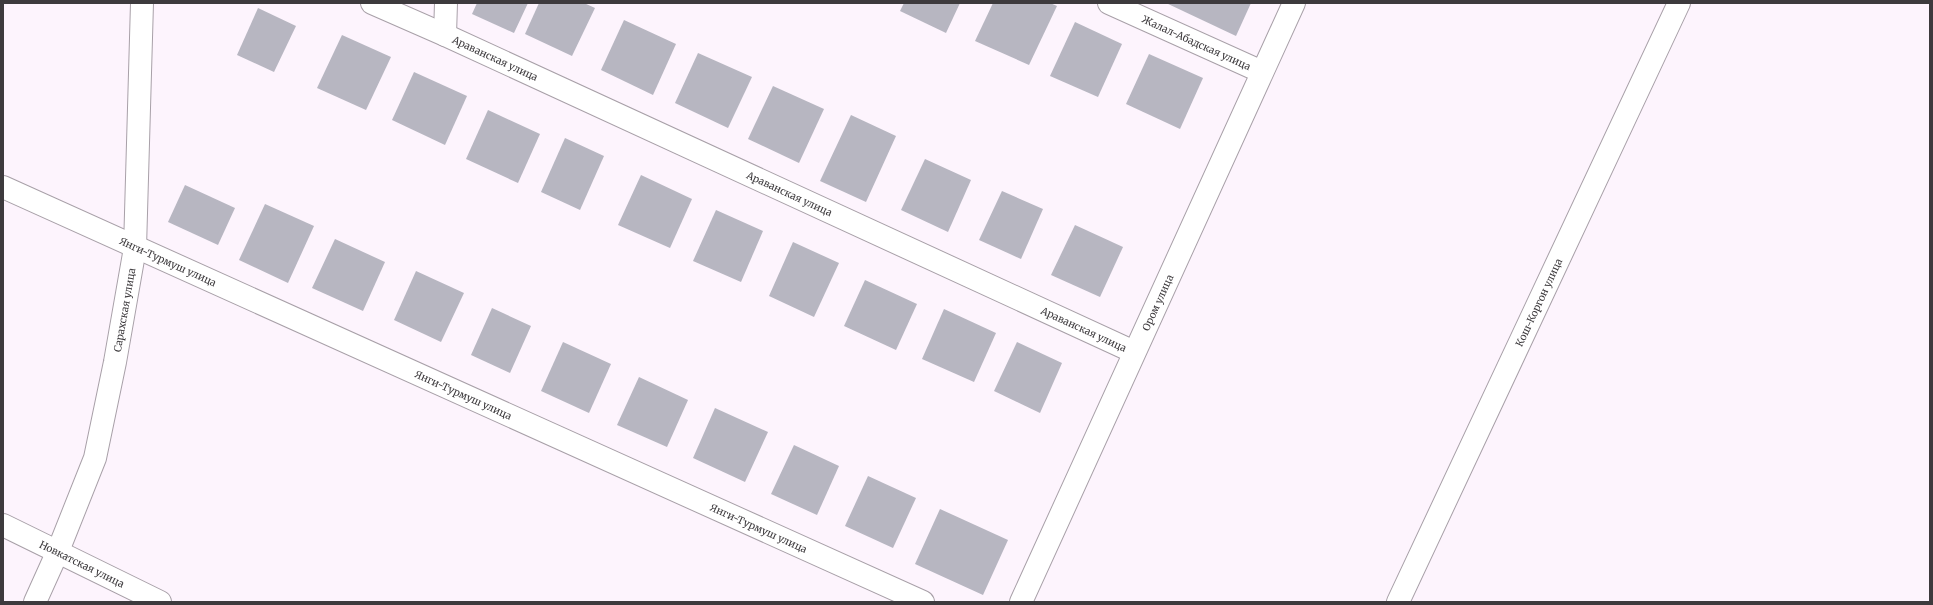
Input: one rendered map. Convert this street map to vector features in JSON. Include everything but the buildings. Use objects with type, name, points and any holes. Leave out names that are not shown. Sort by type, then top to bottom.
[{"type":"street","name":"Сарахская улица","points":[[35,602],[58,551],[95,458],[115,362],[134,248],[142,3]]},
{"type":"street","name":"Араванская улица","points":[[372,3],[445,35],[1134,352]]},
{"type":"street","name":"Араванская улица","points":[[445,35],[446,3]]},
{"type":"street","name":"Жалал-Абадская улица","points":[[1109,3],[1262,72]]},
{"type":"street","name":"Ором улица","points":[[1021,602],[1294,3]]},
{"type":"street","name":"Кош-Коргон улица","points":[[1398,602],[1679,3]]},
{"type":"street","name":"Янги-Турмуш улица","points":[[3,187],[134,248],[923,602]]},
{"type":"street","name":"Новкатская улица","points":[[3,525],[160,602]]}]
